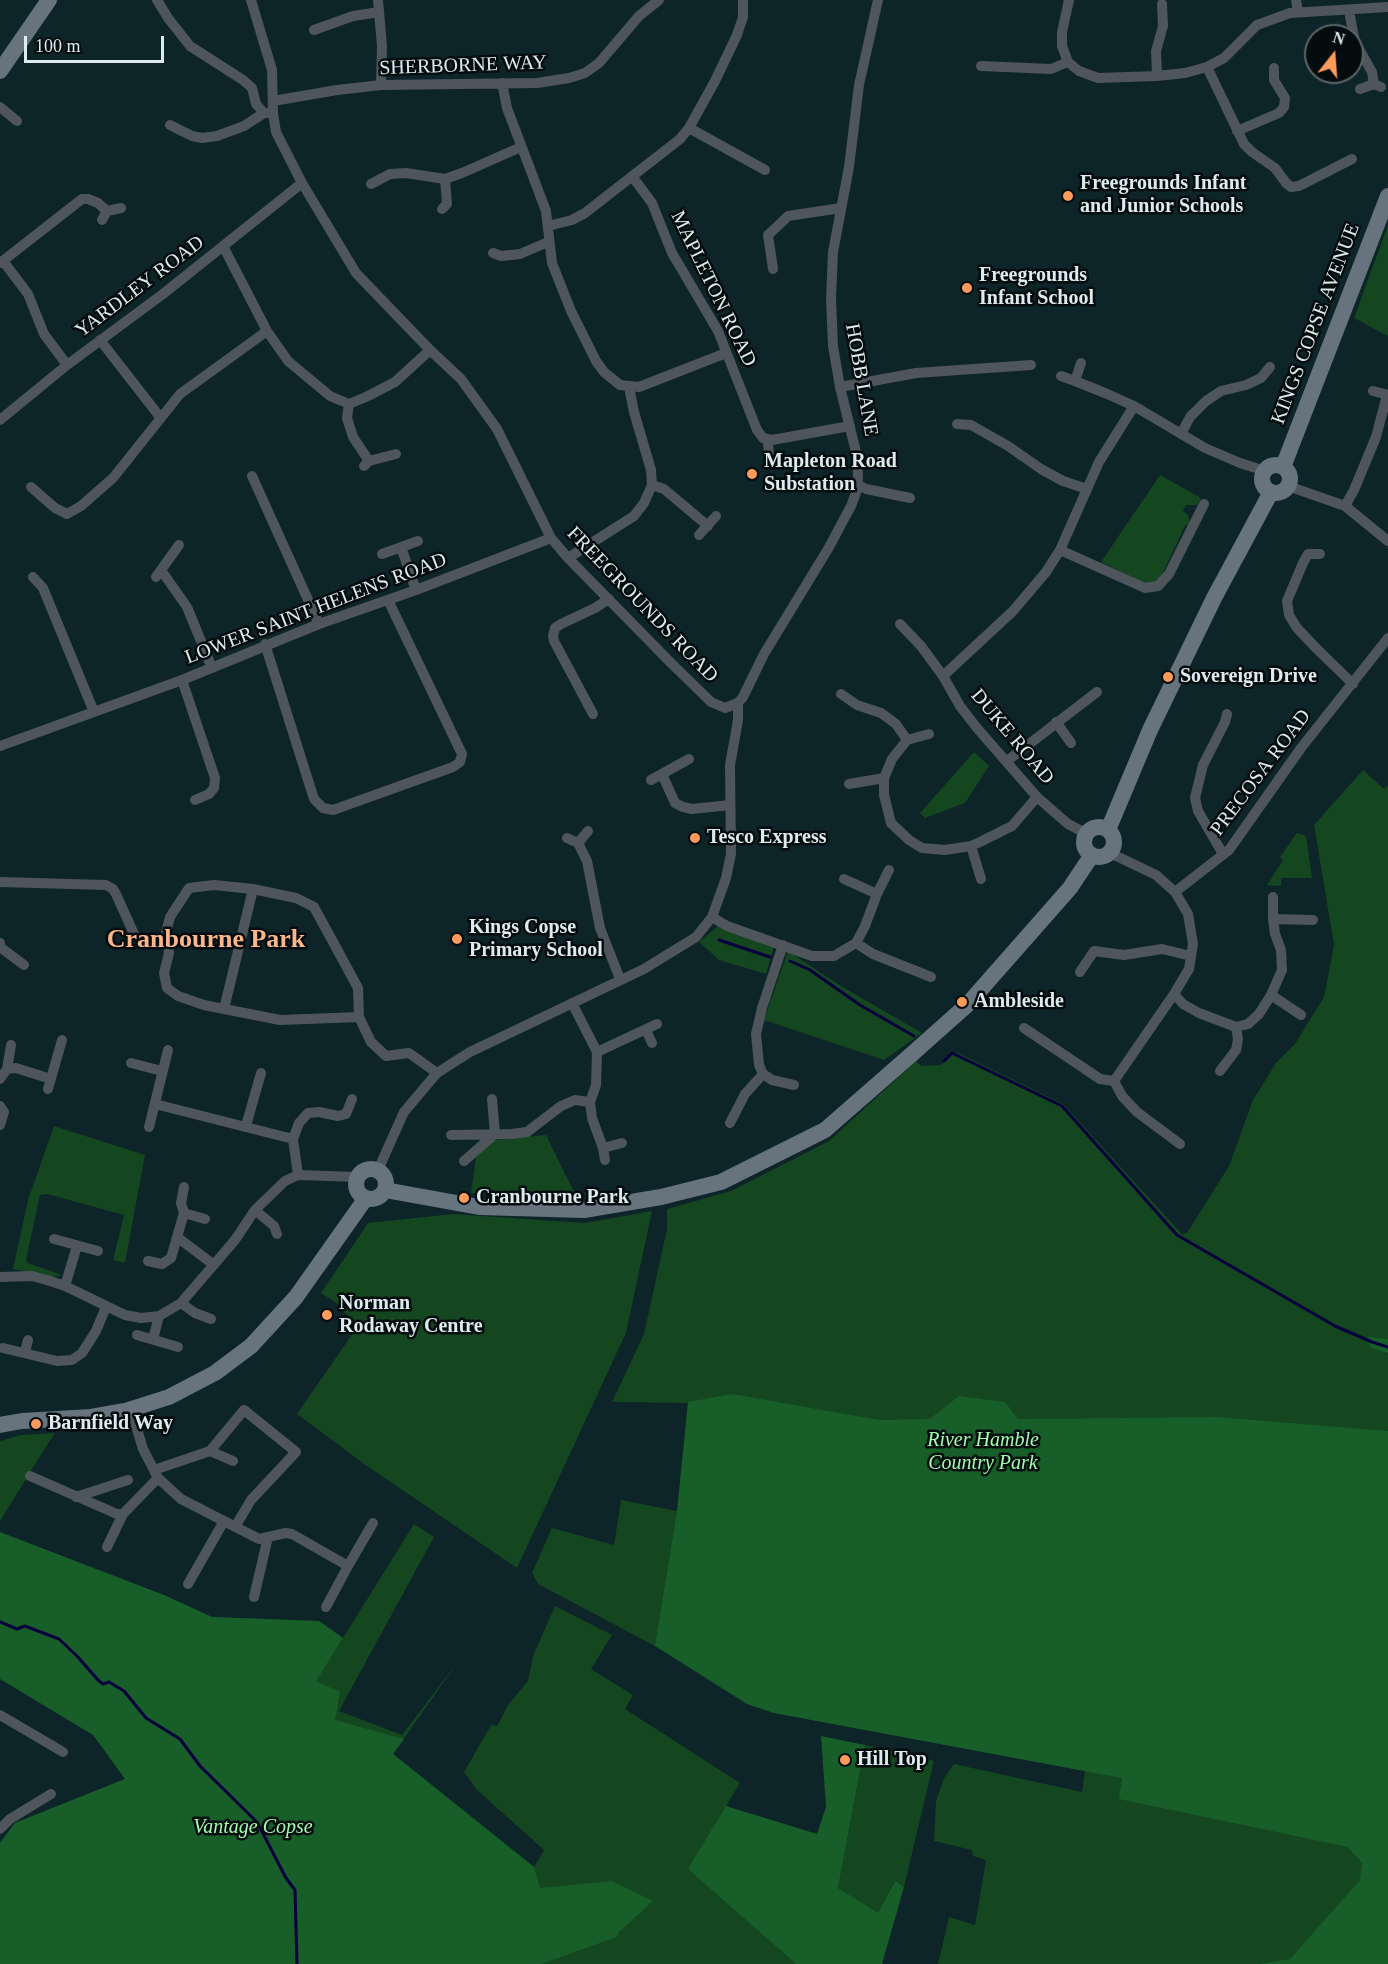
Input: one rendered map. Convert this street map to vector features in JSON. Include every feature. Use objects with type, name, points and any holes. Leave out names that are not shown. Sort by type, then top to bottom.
[{"type":"street","points":[[0,71],[49,0]]},
{"type":"street","name":"FREEGROUNDS ROAD","points":[[157,0],[190,46],[252,88],[256,104],[268,113],[302,183],[356,273],[461,379],[497,429],[551,538],[711,702],[725,708],[738,703]]},
{"type":"street","points":[[172,129],[202,138],[217,136],[244,126],[268,113],[273,101],[272,70],[250,0]]},
{"type":"street","points":[[378,0],[382,46],[381,86]]},
{"type":"street","points":[[548,226],[572,220],[585,213],[680,139],[689,128],[737,34],[743,17],[743,0]]},
{"type":"street","name":"HOBB LANE","points":[[738,703],[828,549],[851,506],[857,484],[857,456],[840,387],[833,346],[832,252],[849,167],[859,85],[878,0]]},
{"type":"street","points":[[1069,0],[1062,32],[1062,46],[1068,62],[1079,71],[1098,78],[1157,76],[1185,73],[1208,67],[1224,58],[1257,25],[1273,18],[1298,12],[1349,11],[1388,7]]},
{"type":"street","points":[[1296,0],[1298,12]]},
{"type":"street","name":"SHERBORNE WAY","points":[[273,101],[337,90],[381,86],[547,82],[585,73],[606,56],[652,2]]},
{"type":"street","points":[[1157,76],[1156,51],[1163,26],[1162,4]]},
{"type":"street","points":[[1349,11],[1355,42],[1377,86],[1360,89]]},
{"type":"street","points":[[314,30],[353,16],[379,12]]},
{"type":"street","points":[[981,67],[1051,69],[1068,62]]},
{"type":"street","points":[[1208,67],[1244,144],[1275,168],[1291,187],[1299,186],[1343,159]]},
{"type":"street","points":[[1237,131],[1279,113],[1284,107],[1285,99],[1271,77]]},
{"type":"street","points":[[502,83],[507,108],[546,211],[552,263],[571,311],[596,361],[612,380],[629,387],[639,387],[726,352]]},
{"type":"street","points":[[0,107],[17,121]]},
{"type":"street","points":[[689,128],[765,170]]},
{"type":"street","points":[[371,184],[390,174],[406,172],[446,178],[521,147]]},
{"type":"street","name":"MAPLETON ROAD","points":[[632,176],[652,203],[672,253],[718,332],[757,430],[768,440]]},
{"type":"street","points":[[442,209],[447,204],[446,178]]},
{"type":"street","name":"YARDLEY ROAD","points":[[0,420],[67,365],[163,294],[302,183]]},
{"type":"street","points":[[67,365],[44,334],[28,294],[1,262],[88,195],[98,203],[104,216],[121,208]]},
{"type":"street","name":"KINGS COPSE AVENUE","points":[[1283,467],[1388,196]]},
{"type":"street","points":[[773,269],[768,235],[788,216],[841,208]]},
{"type":"street","points":[[498,258],[520,254],[548,242]]},
{"type":"street","points":[[223,246],[267,331],[288,361],[330,396],[349,404],[366,397],[395,382],[430,350]]},
{"type":"street","points":[[31,487],[55,508],[67,514],[81,506],[113,478],[180,394],[267,331]]},
{"type":"street","points":[[100,340],[160,417]]},
{"type":"street","points":[[1075,381],[1081,363]]},
{"type":"street","points":[[840,387],[916,373],[1031,365]]},
{"type":"street","points":[[1181,434],[1190,417],[1206,401],[1221,391],[1247,389],[1270,367]]},
{"type":"street","points":[[1061,376],[1134,406],[1214,452],[1265,471]]},
{"type":"street","points":[[568,558],[634,516],[644,503],[652,485],[651,470],[629,387]]},
{"type":"street","points":[[1346,506],[1376,437],[1387,395],[1373,391]]},
{"type":"street","points":[[349,404],[347,418],[353,437],[366,463],[396,454]]},
{"type":"street","points":[[943,676],[1013,611],[1046,573],[1060,550],[1099,462],[1134,406]]},
{"type":"street","points":[[957,424],[973,421],[1041,469],[1063,481],[1087,489]]},
{"type":"street","points":[[769,459],[768,440],[850,426]]},
{"type":"street","points":[[1275,465],[1283,467],[1290,477],[1288,486],[1281,492],[1271,492],[1264,485],[1265,471],[1275,465]]},
{"type":"street","points":[[252,476],[319,624]]},
{"type":"street","points":[[857,484],[866,489],[910,498]]},
{"type":"street","points":[[652,485],[664,489],[708,526]]},
{"type":"street","points":[[1288,486],[1346,506],[1388,540]]},
{"type":"street","points":[[1108,830],[1155,720],[1214,598],[1271,492]]},
{"type":"street","points":[[1060,550],[1145,588],[1158,586],[1168,573],[1193,512],[1204,504]]},
{"type":"street","points":[[699,535],[716,516]]},
{"type":"street","name":"LOWER SAINT HELENS ROAD","points":[[0,746],[182,680],[265,644],[416,590],[551,538]]},
{"type":"street","points":[[382,554],[418,541]]},
{"type":"street","points":[[179,544],[159,573],[187,607],[212,668]]},
{"type":"street","points":[[401,547],[416,590]]},
{"type":"street","points":[[1320,554],[1304,550],[1287,600],[1289,615],[1297,628],[1353,684]]},
{"type":"street","points":[[33,577],[47,596],[94,712]]},
{"type":"street","points":[[590,711],[553,636],[555,628],[561,624],[609,599]]},
{"type":"street","points":[[265,644],[314,799],[323,808],[333,810],[453,767],[460,762],[462,754],[388,600]]},
{"type":"street","name":"DUKE ROAD","points":[[900,624],[921,646],[943,676],[960,706],[1037,797],[1068,824],[1087,834]]},
{"type":"street","name":"PRECOSA ROAD","points":[[1175,892],[1229,850],[1301,748],[1388,638]]},
{"type":"street","points":[[182,680],[215,778],[214,788],[209,794],[195,800]]},
{"type":"street","points":[[1007,761],[1097,692]]},
{"type":"street","points":[[841,694],[857,705],[881,713],[896,724],[907,740]]},
{"type":"street","points":[[378,1170],[404,1112],[437,1073],[470,1052],[644,969],[696,937],[712,917],[726,878],[731,854],[730,765],[738,720],[738,703]]},
{"type":"street","points":[[1223,854],[1198,811],[1195,798],[1203,765],[1227,714]]},
{"type":"street","points":[[1056,722],[1071,743]]},
{"type":"street","points":[[929,734],[907,740],[892,759],[884,778],[886,805],[891,823],[909,840],[922,848],[945,850],[971,846],[1012,826],[1037,797]]},
{"type":"street","points":[[651,780],[689,759]]},
{"type":"street","points":[[662,774],[675,803],[683,807],[692,809],[730,805]]},
{"type":"street","points":[[849,784],[884,778]]},
{"type":"street","points":[[1096,828],[1108,830],[1114,839],[1110,853],[1102,857],[1092,855],[1084,843],[1087,834],[1096,828]]},
{"type":"street","points":[[588,831],[573,840],[587,861],[600,928],[620,979]]},
{"type":"street","points":[[971,846],[982,866],[981,879]]},
{"type":"street","points":[[1110,853],[1156,875],[1175,892],[1188,914],[1193,944],[1189,969],[1114,1081]]},
{"type":"street","points":[[386,1190],[479,1207],[584,1210],[661,1197],[721,1182],[825,1130],[926,1042],[967,1005],[1071,888],[1092,855]]},
{"type":"street","points":[[712,917],[727,926],[812,956],[834,956],[856,943],[889,870]]},
{"type":"street","points":[[844,879],[877,894]]},
{"type":"street","points":[[0,882],[106,885],[116,894],[134,934]]},
{"type":"street","points":[[358,1017],[280,1020],[224,1009],[178,996],[167,988],[164,973],[169,953],[166,932],[170,917],[189,888],[214,885],[254,889],[296,898],[314,907],[358,988],[358,1017],[370,1042],[386,1056],[409,1053],[437,1073]]},
{"type":"street","points":[[224,1009],[254,889]]},
{"type":"street","points":[[1174,994],[1184,1004],[1199,1013],[1236,1028],[1248,1024],[1259,1014],[1271,995],[1282,969],[1281,950],[1275,934],[1273,919],[1273,897]]},
{"type":"street","points":[[1273,919],[1313,920]]},
{"type":"street","points":[[856,943],[873,954],[931,977]]},
{"type":"street","points":[[783,945],[762,1008],[756,1034],[759,1065],[763,1074],[772,1080],[790,1083]]},
{"type":"street","points":[[0,946],[24,965]]},
{"type":"street","points":[[1080,972],[1094,951],[1125,955],[1162,949],[1191,956]]},
{"type":"street","points":[[1271,995],[1301,1015]]},
{"type":"street","points":[[572,1003],[597,1052],[596,1085],[590,1102],[592,1118],[603,1148],[605,1161]]},
{"type":"street","points":[[597,1052],[657,1024]]},
{"type":"street","points":[[1024,1028],[1100,1079],[1114,1081]]},
{"type":"street","points":[[1220,1071],[1236,1050],[1238,1039],[1236,1028]]},
{"type":"street","points":[[646,1030],[652,1042]]},
{"type":"street","points":[[7,1069],[16,1068],[50,1084],[62,1040]]},
{"type":"street","points":[[0,1079],[7,1069],[11,1045]]},
{"type":"street","points":[[149,1127],[168,1050]]},
{"type":"street","points":[[131,1063],[162,1071]]},
{"type":"street","points":[[246,1126],[261,1073]]},
{"type":"street","points":[[735,1118],[745,1094],[763,1074]]},
{"type":"street","points":[[1114,1081],[1122,1096],[1137,1112],[1180,1144]]},
{"type":"street","points":[[298,1175],[293,1139],[299,1123],[308,1113],[320,1112],[338,1116],[346,1114],[352,1099]]},
{"type":"street","points":[[492,1099],[495,1134]]},
{"type":"street","points":[[451,1135],[527,1132],[561,1106],[575,1100],[590,1102]]},
{"type":"street","points":[[155,1104],[293,1139]]},
{"type":"street","points":[[0,1106],[4,1112],[0,1125]]},
{"type":"street","points":[[464,1161],[495,1134]]},
{"type":"street","points":[[603,1148],[621,1143]]},
{"type":"street","points":[[365,1170],[378,1170],[385,1178],[386,1190],[379,1198],[366,1198],[356,1186],[358,1177],[365,1170]]},
{"type":"street","points":[[0,1277],[32,1276],[65,1286],[125,1315],[141,1318],[159,1316],[180,1303],[235,1240],[255,1210],[285,1181],[298,1175],[358,1177]]},
{"type":"street","points":[[148,1262],[162,1264],[171,1258],[184,1213],[181,1203],[184,1187]]},
{"type":"street","points":[[0,1425],[22,1421],[91,1417],[131,1409],[169,1397],[215,1372],[251,1346],[296,1298],[366,1198]]},
{"type":"street","points":[[255,1210],[277,1229]]},
{"type":"street","points":[[184,1213],[206,1219]]},
{"type":"street","points":[[177,1237],[214,1265]]},
{"type":"street","points":[[54,1239],[98,1251]]},
{"type":"street","points":[[65,1286],[77,1246]]},
{"type":"street","points":[[180,1303],[195,1313],[211,1318]]},
{"type":"street","points":[[3,1348],[57,1360],[72,1360],[82,1353],[96,1331],[106,1307]]},
{"type":"street","points":[[153,1339],[159,1316]]},
{"type":"street","points":[[137,1335],[178,1347]]},
{"type":"street","points":[[25,1352],[28,1340]]},
{"type":"street","points":[[131,1409],[143,1449],[156,1474],[181,1499],[259,1539],[286,1533],[292,1534],[348,1566]]},
{"type":"street","points":[[107,1547],[123,1514],[156,1474],[210,1450],[244,1410],[296,1452],[251,1500],[235,1527]]},
{"type":"street","points":[[210,1450],[232,1461]]},
{"type":"street","points":[[30,1476],[117,1514],[123,1514]]},
{"type":"street","points":[[76,1497],[128,1480]]},
{"type":"street","points":[[188,1584],[224,1521]]},
{"type":"street","points":[[326,1607],[373,1523]]},
{"type":"street","points":[[254,1597],[268,1537]]},
{"type":"street","points":[[0,1715],[63,1752]]},
{"type":"street","points":[[0,1829],[10,1819],[51,1794]]},
{"type":"green space","points":[[1388,225],[1388,336],[1354,318]]},
{"type":"green space","points":[[1160,475],[1201,498],[1197,505],[1186,505],[1183,511],[1188,515],[1190,524],[1185,526],[1161,577],[1156,582],[1146,584],[1101,562]]},
{"type":"green space","points":[[974,752],[989,766],[965,803],[925,818],[920,813]]},
{"type":"green space","name":"River Hamble Country Park","points":[[1363,770],[1384,789],[1388,785],[1388,1964],[938,1964],[949,1917],[975,1925],[986,1860],[973,1856],[972,1850],[934,1841],[936,1801],[944,1778],[954,1764],[1082,1792],[1085,1771],[774,1713],[747,1704],[656,1645],[538,1584],[532,1573],[552,1528],[614,1545],[621,1500],[677,1511],[677,1513],[689,1403],[612,1402],[644,1334],[667,1229],[667,1209],[731,1191],[829,1141],[916,1061],[921,1066],[941,1065],[956,1052],[1063,1104],[1182,1234],[1187,1233],[1229,1166],[1253,1100],[1276,1063],[1295,1044],[1324,997],[1334,945],[1314,825]]},
{"type":"green space","points":[[1297,833],[1306,836],[1312,878],[1281,878],[1281,886],[1267,885],[1283,860],[1280,857]]},
{"type":"green space","points":[[718,926],[774,946],[766,974],[719,960],[699,942]]},
{"type":"green space","points":[[788,951],[841,986],[922,1033],[884,1060],[764,1020]]},
{"type":"green space","points":[[54,1126],[145,1155],[125,1263],[113,1260],[124,1215],[47,1194],[40,1195],[26,1260],[28,1263],[62,1275],[54,1277],[13,1269],[28,1200]]},
{"type":"green space","points":[[546,1135],[578,1200],[471,1193],[478,1142]]},
{"type":"green space","points":[[652,1211],[626,1333],[517,1568],[367,1466],[297,1414],[360,1323],[339,1309],[341,1306],[321,1293],[368,1223],[453,1214],[585,1223]]},
{"type":"green space","points":[[1367,1337],[1388,1339],[1388,1353],[1371,1348]]},
{"type":"green space","points":[[732,1394],[879,1420],[930,1419],[959,1396],[1005,1402],[1018,1419],[1218,1417],[1388,1431],[1388,1964],[1259,1964],[1290,1959],[1360,1880],[1362,1863],[1348,1847],[1119,1799],[1122,1778],[774,1713],[747,1704],[655,1646],[677,1511],[688,1402]]},
{"type":"green space","points":[[55,1433],[0,1521],[0,1441],[21,1435]]},
{"type":"green space","name":"Vantage Copse","points":[[414,1524],[434,1537],[339,1711],[402,1735],[460,1659],[393,1754],[534,1867],[544,1850],[477,1790],[464,1772],[491,1725],[497,1726],[508,1705],[528,1681],[533,1656],[555,1606],[612,1635],[591,1669],[633,1695],[625,1709],[740,1783],[689,1869],[796,1964],[0,1964],[0,1843],[15,1823],[125,1779],[164,1595],[212,1617],[319,1621],[343,1638]]},
{"type":"green space","name":"Vantage Copse","points":[[0,1532],[164,1595],[212,1617],[319,1621],[343,1638],[316,1681],[340,1692],[335,1720],[404,1739],[393,1754],[534,1867],[540,1888],[612,1881],[653,1901],[618,1933],[617,1937],[541,1964],[0,1964],[0,1843],[15,1823],[125,1779],[93,1735],[0,1679]]},
{"type":"green space","points":[[821,1736],[865,1745],[838,1888],[878,1913],[895,1881],[904,1887],[882,1964],[796,1964],[688,1869],[726,1806],[817,1834],[826,1807]]},
{"type":"green space","points":[[865,1745],[934,1761],[904,1887],[894,1882],[878,1914],[838,1888]]},
{"type":"waterway","points":[[719,940],[770,957]]},
{"type":"waterway","points":[[790,961],[810,970],[860,1005],[914,1036]]},
{"type":"waterway","points":[[944,1061],[952,1053],[1062,1106],[1177,1235],[1335,1326],[1388,1347]]},
{"type":"waterway","points":[[0,1622],[17,1629],[25,1626],[59,1639],[98,1680],[103,1684],[109,1682],[124,1691],[146,1718],[180,1739],[200,1766],[257,1822],[286,1878],[295,1890],[297,1964]]},
{"type":"place","name":"Freegrounds Infant and Junior Schools","points":[[1068,196]]},
{"type":"place","name":"Freegrounds Infant School","points":[[967,288]]},
{"type":"place","name":"Mapleton Road Substation","points":[[752,474]]},
{"type":"place","name":"Sovereign Drive","points":[[1168,677]]},
{"type":"place","name":"Tesco Express","points":[[695,838]]},
{"type":"place","name":"Kings Copse Primary School","points":[[457,939]]},
{"type":"place","name":"Ambleside","points":[[962,1002]]},
{"type":"place","name":"Cranbourne Park","points":[[464,1198]]},
{"type":"place","name":"Norman Rodaway Centre","points":[[327,1315]]},
{"type":"place","name":"Barnfield Way","points":[[36,1424]]},
{"type":"place","name":"Hill Top","points":[[845,1760]]},
{"type":"district","name":"Cranbourne Park","points":[[206,940]]}]
